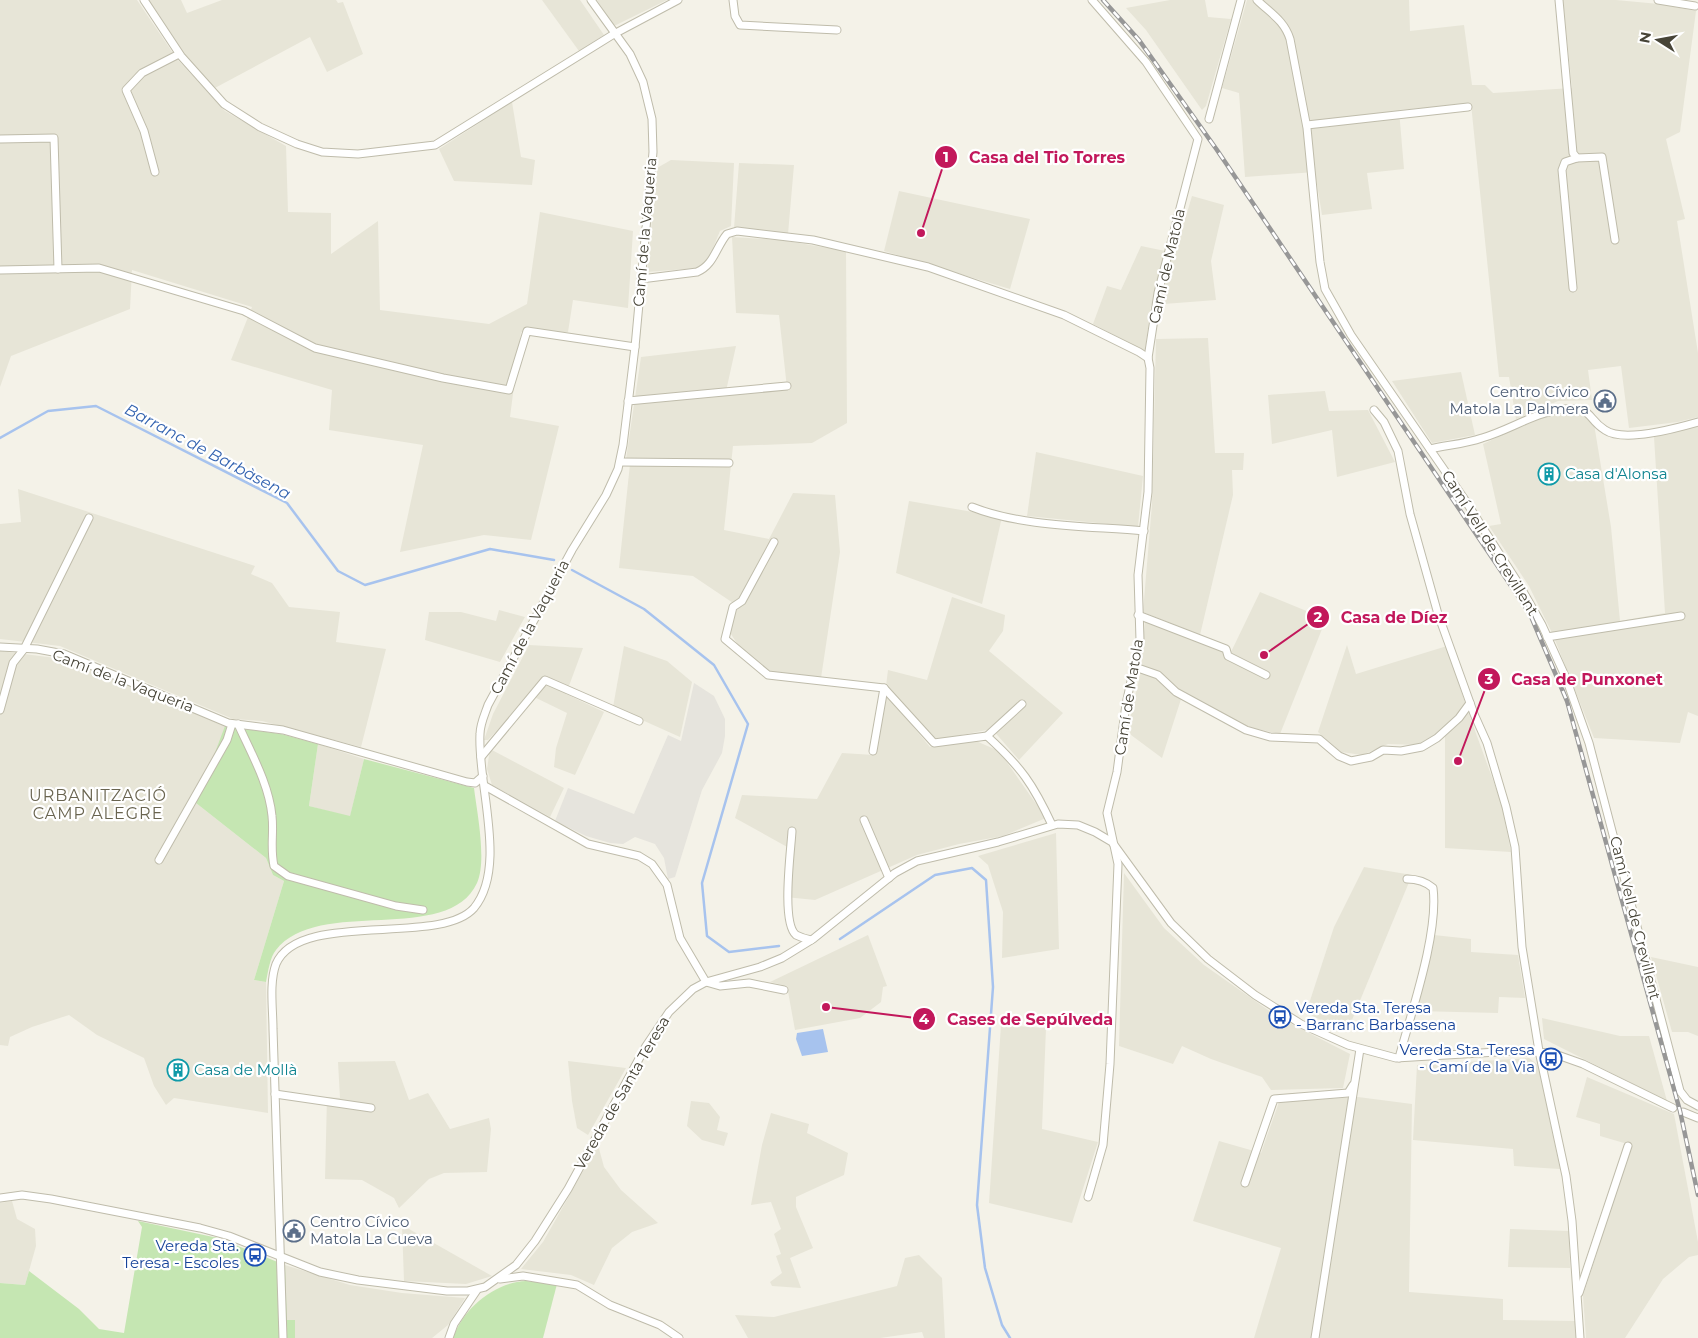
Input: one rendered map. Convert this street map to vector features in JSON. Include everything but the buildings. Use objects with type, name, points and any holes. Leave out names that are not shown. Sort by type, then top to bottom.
[{"type":"street","points":[[144,0],[179,54],[224,104],[260,127],[297,144],[322,152],[358,154],[435,145],[614,34],[678,0]]},
{"type":"street","name":"Camí de la Vaqueria","points":[[0,647],[24,648],[64,654],[235,724],[283,730],[467,782],[475,783],[483,776],[480,732],[488,704],[572,550],[606,495],[620,462],[635,347],[653,152],[652,120],[643,82],[630,54],[591,0]]},
{"type":"street","points":[[733,0],[735,16],[740,25],[837,30]]},
{"type":"street","name":"Camí de Matola","points":[[1088,1197],[1104,1145],[1110,1064],[1118,864],[1107,813],[1117,772],[1126,704],[1140,640],[1138,575],[1148,492],[1150,368],[1148,358],[1158,293],[1198,139],[1146,62],[1092,0]]},
{"type":"street","points":[[1209,119],[1241,0]]},
{"type":"street","name":"Camí Vell de Crevillent","points":[[1257,0],[1287,28],[1307,125],[1320,262],[1325,289],[1351,335],[1430,448],[1520,586],[1566,678],[1589,743],[1680,1090],[1687,1100],[1698,1106]]},
{"type":"street","points":[[1559,0],[1573,153],[1577,158]]},
{"type":"street","points":[[1658,0],[1695,6]]},
{"type":"street","points":[[155,172],[144,131],[126,90],[142,73],[179,54]]},
{"type":"street","points":[[1307,125],[1468,107]]},
{"type":"street","points":[[0,139],[54,138],[58,270]]},
{"type":"street","points":[[1573,288],[1562,170],[1565,162],[1577,158],[1602,156],[1615,240]]},
{"type":"street","points":[[641,279],[697,272],[704,269],[710,265],[726,234],[737,231],[813,240],[928,267],[1064,315],[1140,352],[1148,358]]},
{"type":"street","points":[[0,270],[99,268],[244,311],[315,348],[444,378],[509,390],[527,331],[635,347]]},
{"type":"street","points":[[628,401],[787,386]]},
{"type":"street","points":[[1430,448],[1482,438],[1535,416],[1562,409],[1578,409],[1590,413],[1606,432],[1626,435],[1662,432],[1698,422]]},
{"type":"street","points":[[1374,410],[1384,422],[1398,450],[1410,514],[1438,614],[1487,743],[1506,807],[1513,839],[1522,947],[1539,1051],[1566,1176],[1572,1221],[1580,1338]]},
{"type":"street","points":[[620,462],[729,463]]},
{"type":"street","points":[[972,507],[983,512],[1032,521],[1144,531]]},
{"type":"street","points":[[0,710],[13,663],[24,648],[89,518]]},
{"type":"street","points":[[774,542],[742,601],[733,607],[725,639],[768,675],[884,688],[934,743],[987,736],[1022,704]]},
{"type":"street","points":[[1138,616],[1226,649],[1228,656],[1266,675]]},
{"type":"street","points":[[1547,637],[1681,616]]},
{"type":"street","points":[[1135,667],[1158,674],[1176,692],[1246,730],[1270,737],[1318,740],[1338,756],[1352,760],[1371,757],[1383,750],[1422,747],[1437,738],[1459,718],[1470,702]]},
{"type":"street","points":[[481,757],[545,680],[639,721]]},
{"type":"street","points":[[873,751],[884,688]]},
{"type":"street","points":[[160,860],[235,724]]},
{"type":"street","points":[[235,724],[266,788],[272,816],[270,849],[274,866],[288,876],[396,906],[423,910]]},
{"type":"street","points":[[987,736],[1015,761],[1036,791],[1052,825]]},
{"type":"street","points":[[283,1338],[273,994],[276,964],[287,950],[321,935],[442,923],[473,909],[486,887],[491,863],[483,776]]},
{"type":"street","points":[[485,786],[588,844],[640,856],[652,864],[668,885],[680,938],[706,982],[720,986],[749,983],[784,990]]},
{"type":"street","points":[[864,820],[889,878]]},
{"type":"street","name":"Vereda de Santa Teresa","points":[[0,1198],[22,1195],[51,1199],[200,1228],[229,1236],[320,1272],[358,1280],[447,1291],[478,1290],[500,1279],[516,1265],[544,1226],[568,1189],[646,1046],[669,1012],[693,989],[706,982],[760,967],[782,958],[811,940],[889,878],[917,861],[998,842],[1052,825],[1078,826],[1096,832],[1112,842],[1171,923],[1208,959],[1255,995],[1301,1024],[1360,1049],[1398,1058],[1539,1051],[1583,1064],[1673,1108]]},
{"type":"street","points":[[792,831],[789,865],[790,926],[796,935],[811,940]]},
{"type":"street","points":[[1398,1058],[1431,930],[1434,895],[1433,888],[1428,884],[1419,880],[1407,879]]},
{"type":"street","points":[[1315,1338],[1360,1049]]},
{"type":"street","points":[[1245,1183],[1274,1099],[1348,1093],[1354,1082]]},
{"type":"street","points":[[275,1094],[371,1108]]},
{"type":"street","points":[[1684,1112],[1698,1118]]},
{"type":"street","points":[[1577,1298],[1628,1146]]},
{"type":"street","points":[[500,1279],[523,1276],[577,1285],[610,1305],[660,1326],[679,1338]]},
{"type":"street","points":[[449,1338],[454,1324],[478,1290]]},
{"type":"shaded area","points":[[0,0],[137,0],[177,59],[225,111],[286,146],[288,212],[331,213],[331,254],[378,221],[380,310],[489,324],[527,304],[540,212],[633,231],[628,308],[573,300],[568,332],[521,332],[510,417],[559,426],[531,540],[484,535],[400,552],[423,445],[329,430],[332,390],[231,360],[252,307],[132,270],[130,309],[11,356],[0,387]]},
{"type":"shaded area","points":[[147,0],[181,0],[187,13],[222,0],[336,0],[338,3],[343,2],[363,54],[327,72],[310,37],[213,89],[184,55]]},
{"type":"shaded area","points":[[542,0],[580,0],[604,35],[579,51]]},
{"type":"shaded area","points":[[597,0],[667,0],[614,26]]},
{"type":"shaded area","points":[[1170,0],[1205,0],[1208,17],[1231,19],[1206,106],[1202,110],[1146,30],[1126,8]]},
{"type":"shaded area","points":[[1247,0],[1409,0],[1410,31],[1464,25],[1472,85],[1485,85],[1493,93],[1572,88],[1563,0],[1616,0],[1659,4],[1696,11],[1680,132],[1666,139],[1685,219],[1677,221],[1698,353],[1698,417],[1678,422],[1629,428],[1621,366],[1588,370],[1592,400],[1558,401],[1516,419],[1509,377],[1499,377],[1471,104],[1399,110],[1404,169],[1367,173],[1372,209],[1322,215],[1315,172],[1245,177],[1239,93],[1222,88]]},
{"type":"shaded area","points":[[512,102],[521,157],[535,160],[532,185],[454,181],[439,149]]},
{"type":"shaded area","points":[[671,160],[734,163],[731,226],[720,231],[708,260],[699,268],[647,272],[657,168]]},
{"type":"shaded area","points":[[739,163],[794,165],[788,234],[734,228]]},
{"type":"shaded area","points":[[899,191],[1030,219],[1010,289],[884,251]]},
{"type":"shaded area","points":[[1192,196],[1224,205],[1211,261],[1216,300],[1151,305],[1145,351],[1093,324],[1107,286],[1121,290],[1141,246],[1175,253]]},
{"type":"shaded area","points":[[732,237],[781,240],[846,251],[847,423],[812,443],[733,446],[724,530],[769,539],[793,493],[835,495],[840,552],[821,678],[773,674],[738,645],[731,634],[730,621],[739,607],[693,576],[619,568],[630,464],[626,459],[641,357],[736,346],[726,391],[787,388],[779,315],[736,313]]},
{"type":"shaded area","points":[[1208,338],[1215,453],[1244,453],[1243,470],[1232,470],[1233,495],[1200,635],[1143,612],[1152,504],[1156,339]]},
{"type":"shaded area","points":[[1461,372],[1475,435],[1432,443],[1392,381]]},
{"type":"shaded area","points":[[1325,391],[1329,411],[1368,410],[1395,462],[1337,477],[1332,430],[1272,444],[1268,395]]},
{"type":"shaded area","points":[[1570,411],[1586,417],[1594,424],[1611,527],[1620,621],[1665,613],[1654,437],[1698,426],[1698,716],[1688,712],[1680,743],[1594,738],[1553,635],[1529,586],[1489,526],[1501,524],[1483,444],[1539,418]]},
{"type":"shaded area","points":[[1036,452],[1143,476],[1138,527],[1027,516]]},
{"type":"shaded area","points":[[18,489],[255,566],[251,574],[272,583],[289,607],[340,612],[336,642],[386,649],[361,747],[262,721],[233,719],[60,646],[0,639],[0,524],[21,522]]},
{"type":"shaded area","points":[[909,501],[1002,517],[982,604],[896,573]]},
{"type":"shaded area","points":[[1260,592],[1326,619],[1280,734],[1253,728],[1220,716],[1183,693],[1162,758],[1127,732],[1141,671],[1145,619],[1230,654]]},
{"type":"shaded area","points":[[952,597],[1005,615],[1003,631],[989,651],[1063,713],[1019,760],[992,729],[936,740],[886,686],[888,670],[927,680]]},
{"type":"shaded area","points":[[499,610],[525,617],[500,662],[425,640],[429,612],[461,612],[496,621]]},
{"type":"shaded area","points":[[529,645],[583,648],[566,694],[604,712],[575,775],[554,767],[556,748],[567,713],[530,695],[488,740],[484,740],[493,714]]},
{"type":"shaded area","points":[[1347,645],[1356,674],[1447,646],[1466,706],[1501,802],[1511,852],[1445,848],[1445,732],[1417,745],[1388,744],[1362,755],[1341,752],[1318,732]]},
{"type":"shaded area","points":[[624,646],[667,661],[692,682],[680,737],[613,707]]},
{"type":"shaded area","points":[[0,651],[64,659],[225,726],[230,735],[196,803],[266,858],[273,875],[284,881],[254,980],[266,982],[268,1113],[174,1098],[166,1105],[154,1086],[144,1058],[97,1035],[69,1015],[32,1027],[10,1037],[8,1046],[0,1045]]},
{"type":"shaded area","points":[[694,683],[714,696],[725,719],[725,736],[722,753],[702,790],[675,877],[668,879],[664,858],[655,844],[635,837],[623,844],[610,843],[586,836],[555,821],[568,788],[634,814],[668,735],[681,741]]},
{"type":"shaded area","points":[[886,694],[930,747],[976,741],[999,751],[1046,818],[1003,836],[959,844],[917,855],[815,900],[785,897],[789,848],[735,818],[742,795],[817,799],[842,753],[874,755]]},
{"type":"shaded area","points":[[318,744],[364,759],[350,817],[309,806]]},
{"type":"shaded area","points":[[490,749],[564,788],[550,817],[492,785],[487,769]]},
{"type":"shaded area","points":[[1056,833],[1059,949],[1002,958],[1003,912],[988,865],[978,856]]},
{"type":"shaded area","points":[[1364,867],[1412,875],[1347,1032],[1306,1013],[1334,927]]},
{"type":"shaded area","points":[[1124,873],[1164,928],[1204,965],[1278,1017],[1350,1054],[1343,1088],[1271,1090],[1262,1077],[1211,1059],[1182,1046],[1173,1064],[1119,1046]]},
{"type":"shaded area","points":[[868,935],[887,986],[883,987],[881,1002],[860,1018],[795,1030],[787,986],[770,982]]},
{"type":"shaded area","points":[[1434,935],[1471,939],[1471,952],[1518,955],[1525,998],[1499,997],[1498,1013],[1416,1011]]},
{"type":"shaded area","points":[[1651,957],[1698,967],[1698,1036],[1688,1032],[1672,1032]]},
{"type":"shaded area","points":[[1542,1018],[1620,1036],[1649,1036],[1667,1101],[1544,1039]]},
{"type":"shaded area","points":[[1001,1025],[1046,1028],[1042,1129],[1098,1142],[1072,1223],[989,1203]]},
{"type":"shaded area","points":[[1529,1058],[1538,1065],[1560,1169],[1514,1166],[1513,1149],[1413,1140],[1417,1065]]},
{"type":"shaded area","points":[[395,1061],[409,1100],[428,1093],[450,1129],[489,1118],[491,1129],[487,1172],[444,1173],[429,1179],[399,1208],[394,1198],[362,1180],[325,1179],[327,1097],[340,1098],[338,1062]]},
{"type":"shaded area","points":[[568,1061],[626,1068],[588,1135],[577,1128]]},
{"type":"shaded area","points":[[1587,1077],[1674,1114],[1698,1242],[1698,1255],[1689,1257],[1663,1279],[1625,1338],[1586,1338],[1583,1296],[1631,1145],[1600,1136],[1600,1124],[1576,1117]]},
{"type":"shaded area","points":[[1358,1097],[1412,1104],[1409,1292],[1503,1299],[1503,1320],[1575,1321],[1576,1338],[1254,1338],[1281,1248],[1193,1221],[1219,1141],[1261,1153],[1279,1102]]},
{"type":"shaded area","points":[[691,1101],[709,1103],[720,1117],[717,1130],[728,1133],[724,1146],[702,1140],[687,1126]]},
{"type":"shaded area","points":[[771,1113],[809,1124],[807,1133],[848,1153],[844,1175],[796,1197],[796,1207],[813,1248],[790,1258],[801,1288],[772,1286],[770,1282],[782,1273],[776,1256],[781,1254],[774,1234],[781,1229],[771,1202],[751,1205],[762,1145]]},
{"type":"shaded area","points":[[598,1145],[604,1167],[621,1190],[658,1223],[632,1232],[612,1248],[594,1285],[571,1275],[521,1269],[543,1242]]},
{"type":"shaded area","points":[[12,1201],[17,1219],[35,1229],[36,1246],[25,1285],[0,1283],[0,1203]]},
{"type":"shaded area","points":[[402,1225],[492,1276],[466,1284],[404,1281]]},
{"type":"shaded area","points":[[1510,1229],[1569,1231],[1570,1268],[1508,1267]]},
{"type":"shaded area","points":[[919,1255],[942,1278],[945,1338],[924,1338],[922,1332],[880,1338],[748,1338],[735,1315],[774,1317],[897,1286],[905,1258]]},
{"type":"shaded area","points":[[285,1265],[350,1285],[402,1293],[465,1298],[448,1325],[432,1338],[295,1338],[295,1321],[287,1320]]},
{"type":"green space","points":[[225,726],[281,734],[318,744],[309,806],[350,816],[364,759],[474,788],[481,850],[480,874],[477,883],[462,902],[439,912],[412,918],[321,926],[296,934],[274,953],[266,982],[254,980],[284,881],[273,875],[266,858],[196,803]]},
{"type":"green space","points":[[138,1221],[218,1238],[285,1265],[287,1320],[295,1320],[295,1338],[0,1338],[0,1283],[25,1285],[29,1271],[79,1309],[99,1329],[124,1333],[142,1227]]},
{"type":"green space","points":[[526,1281],[557,1284],[543,1338],[453,1338],[464,1317],[482,1299],[503,1286]]},
{"type":"water","points":[[823,1029],[828,1052],[802,1056],[796,1039],[797,1033]]},
{"type":"waterway","name":"Barranc de Barbàsena","points":[[0,438],[48,411],[96,406],[287,503],[338,571],[365,585],[490,549],[554,560]]},
{"type":"waterway","name":"Barranc de Barbàsena","points":[[572,570],[644,609],[714,665],[748,724],[702,883],[707,936],[729,952],[779,946]]},
{"type":"waterway","name":"Barranc de Barbàsena","points":[[840,939],[935,875],[972,868],[986,880],[993,987],[977,1205],[985,1268],[1002,1325],[1010,1338]]},
{"type":"railway","points":[[1103,0],[1139,40],[1217,150],[1530,614],[1567,701],[1680,1111],[1698,1195]]},
{"type":"place","name":"Casa del Tio Torres","points":[[921,233]]},
{"type":"place","name":"Centro Cívico Matola La Palmera","points":[[1605,401]]},
{"type":"place","name":"Casa d'Alonsa","points":[[1549,474]]},
{"type":"place","name":"Casa de Díez","points":[[1264,655]]},
{"type":"place","name":"Casa de Punxonet","points":[[1458,761]]},
{"type":"place","name":"Cases de Sepúlveda","points":[[826,1007]]},
{"type":"place","name":"Vereda Sta. Teresa - Barranc Barbassena","points":[[1280,1017]]},
{"type":"place","name":"Vereda Sta. Teresa - Camí de la Via","points":[[1551,1059]]},
{"type":"place","name":"Casa de Mollà","points":[[178,1070]]},
{"type":"place","name":"Centro Cívico Matola La Cueva","points":[[294,1231]]},
{"type":"place","name":"Vereda Sta. Teresa - Escoles","points":[[255,1255]]},
{"type":"district","name":"URBANITZACIÓ CAMP ALEGRE","points":[[98,804]]}]
